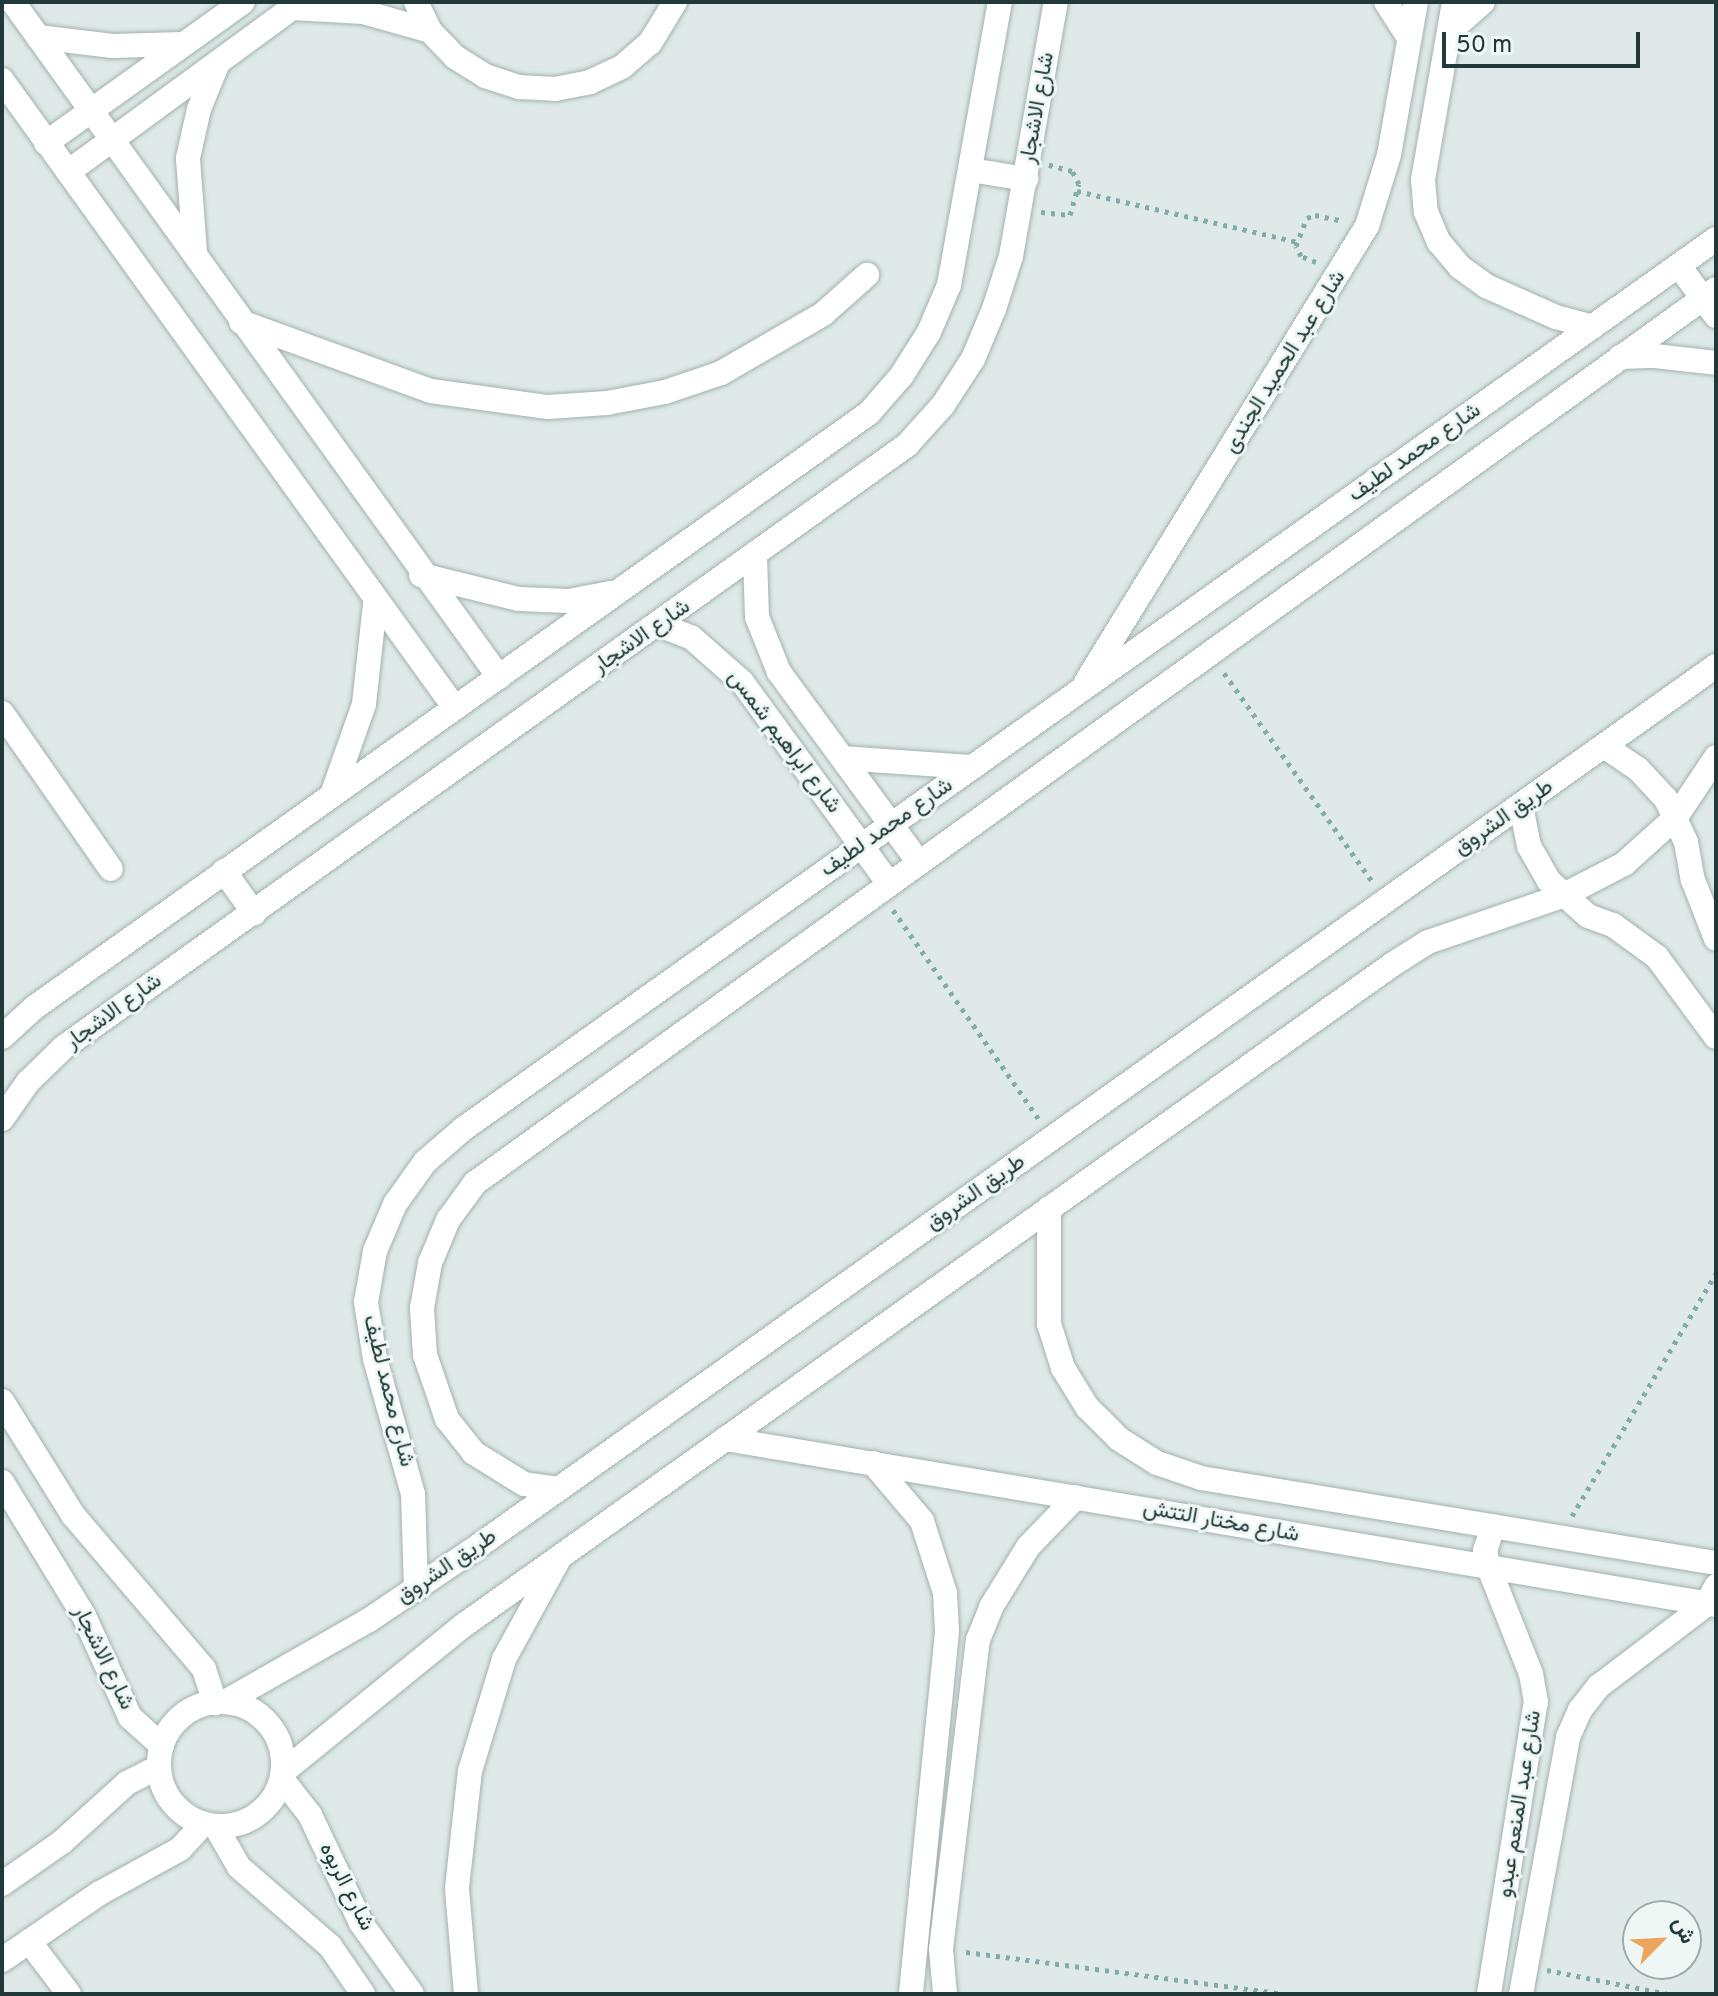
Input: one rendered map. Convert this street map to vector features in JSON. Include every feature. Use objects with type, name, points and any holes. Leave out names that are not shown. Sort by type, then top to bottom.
[{"type":"street","points":[[13,2],[421,575],[499,677]]},
{"type":"street","points":[[46,143],[243,2]]},
{"type":"street","points":[[416,2],[430,31],[455,57],[485,76],[519,87],[555,89],[590,82],[622,67],[650,43],[675,2]]},
{"type":"street","points":[[2,1037],[35,1007],[829,445],[869,413],[902,375],[929,332],[949,285],[1000,2]]},
{"type":"street","points":[[1386,2],[1409,38]]},
{"type":"street","name":"شارع عبد الحميد الجندى","points":[[1079,692],[1367,226],[1387,166],[1416,2]]},
{"type":"street","points":[[1454,2],[1423,180],[1426,212],[1439,242],[1460,267],[1486,286],[1556,317],[1593,327]]},
{"type":"street","points":[[1449,32],[1483,2]]},
{"type":"street","points":[[68,172],[297,5],[363,12],[430,31]]},
{"type":"street","name":"شارع الاشجار","points":[[2,1119],[28,1082],[64,1047],[755,557],[907,445],[943,405],[973,359],[994,309],[1020,209],[1059,6]]},
{"type":"street","points":[[38,37],[112,46],[185,44]]},
{"type":"street","points":[[196,259],[188,208],[188,158],[199,109],[219,63]]},
{"type":"street","points":[[2,80],[375,604],[455,708]]},
{"type":"street","points":[[971,170],[1028,170]]},
{"type":"street","name":"شارع محمد لطيف","points":[[416,1589],[413,1494],[375,1359],[366,1302],[375,1251],[395,1204],[425,1162],[463,1129],[1679,266],[1714,246]]},
{"type":"street","points":[[1679,266],[1712,301]]},
{"type":"street","points":[[241,322],[431,391],[548,407],[607,403],[665,392],[721,373],[786,339],[867,275]]},
{"type":"street","name":"شارع محمد لطيف","points":[[559,1489],[524,1484],[491,1467],[459,1437],[438,1399],[425,1355],[422,1308],[430,1263],[448,1220],[475,1183],[510,1153],[1620,357],[1712,301]]},
{"type":"street","points":[[1620,357],[1716,363]]},
{"type":"street","name":"شارع ابراهيم شمس","points":[[755,557],[757,617],[766,645],[918,861]]},
{"type":"street","points":[[421,575],[519,599],[569,601],[620,591]]},
{"type":"street","points":[[331,795],[364,704],[375,604]]},
{"type":"street","name":"شارع ابراهيم شمس","points":[[659,625],[719,657],[862,846],[883,886]]},
{"type":"street","name":"طريق الشروق","points":[[220,1702],[416,1589],[1716,666]]},
{"type":"street","points":[[2,713],[111,869]]},
{"type":"street","points":[[1604,746],[1646,776],[1676,817],[1716,939]]},
{"type":"street","points":[[282,1776],[454,1633],[1428,942],[1562,896],[1624,864],[1676,817],[1716,757]]},
{"type":"street","points":[[843,758],[973,767]]},
{"type":"street","points":[[1521,806],[1529,846],[1562,896],[1588,916],[1636,939],[1657,957],[1716,1037]]},
{"type":"street","points":[[224,871],[254,913]]},
{"type":"street","name":"شارع مختار التتش","points":[[1049,1208],[1049,1324],[1063,1368],[1087,1407],[1119,1439],[1157,1463],[1231,1483],[1716,1564]]},
{"type":"street","points":[[2,1401],[73,1515],[204,1669],[220,1702]]},
{"type":"street","name":"شارع مختار التتش","points":[[725,1439],[1489,1568],[1713,1598]]},
{"type":"street","points":[[873,1463],[900,1489],[922,1521],[945,1593],[947,1632],[911,1994]]},
{"type":"street","name":"شارع الاشجار","points":[[2,1482],[84,1616],[130,1717],[161,1756]]},
{"type":"street","points":[[1222,1522],[1231,1483]]},
{"type":"street","points":[[945,1994],[941,1949],[978,1640],[996,1597],[1028,1547],[1076,1497]]},
{"type":"street","name":"شارع عبد المنعم عبدو","points":[[1489,1994],[1536,1702],[1531,1674],[1489,1568],[1485,1551],[1493,1526]]},
{"type":"street","points":[[466,1994],[457,1888],[470,1771],[504,1659],[560,1556]]},
{"type":"street","name":"شارع عبد المنعم عبدو","points":[[1521,1994],[1568,1737],[1580,1710],[1599,1686],[1713,1598]]},
{"type":"street","points":[[2,1884],[62,1842],[161,1756],[182,1716],[220,1702],[257,1713],[269,1725],[283,1755],[282,1776],[276,1795],[250,1820],[210,1825],[180,1849],[121,1879],[2,1960]]},
{"type":"street","points":[[161,1756],[172,1803],[210,1825]]},
{"type":"street","name":"شارع الربوه","points":[[282,1776],[310,1815],[361,1923],[412,1994]]},
{"type":"street","name":"شارع الربوه","points":[[210,1825],[239,1867],[330,1946],[363,1994]]},
{"type":"street","points":[[330,1946],[361,1923]]},
{"type":"street","points":[[29,1941],[69,1994]]},
{"type":"path","points":[[1020,209],[1070,215],[1077,191],[1072,171],[1028,170]]},
{"type":"path","points":[[1077,191],[1298,242]]},
{"type":"path","points":[[1341,271],[1301,256],[1298,242],[1311,216],[1367,226]]},
{"type":"path","points":[[1209,652],[1386,901]]},
{"type":"path","points":[[883,886],[1052,1138]]},
{"type":"path","points":[[1559,1537],[1716,1273]]},
{"type":"path","points":[[941,1949],[1285,1994]]},
{"type":"path","points":[[1526,1966],[1668,1994]]}]
